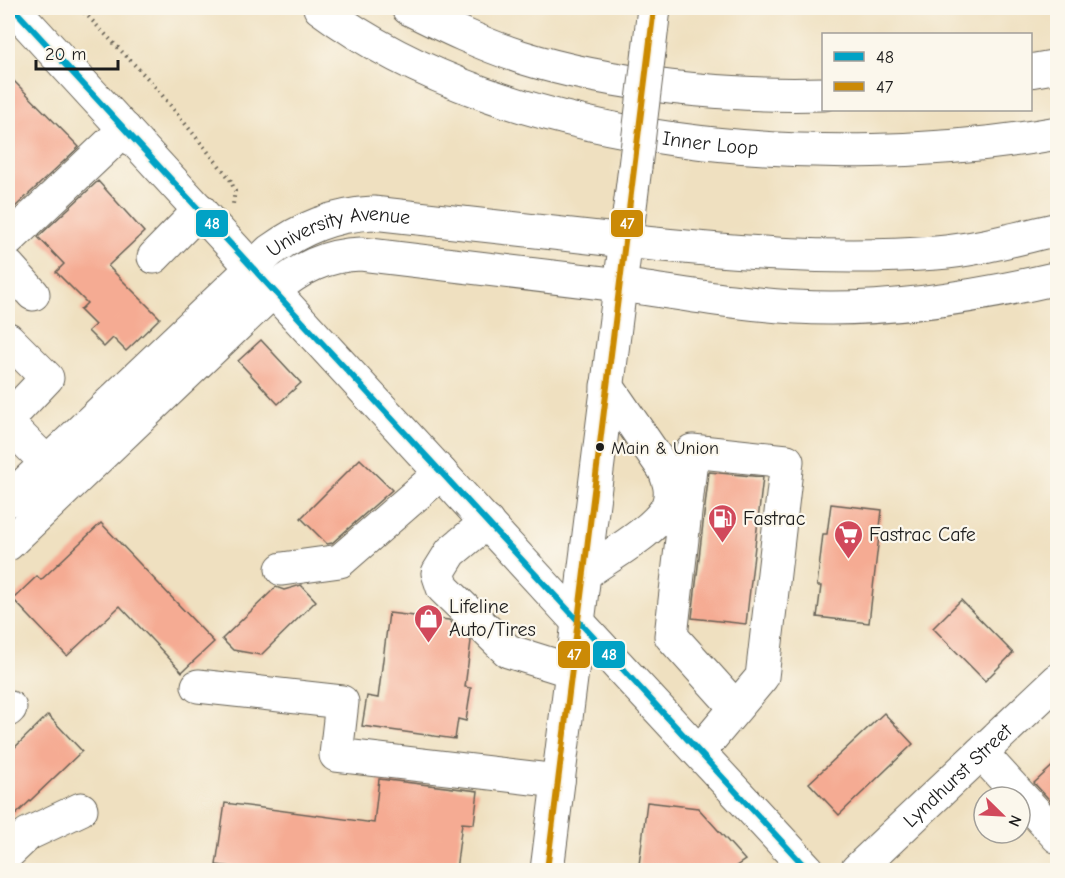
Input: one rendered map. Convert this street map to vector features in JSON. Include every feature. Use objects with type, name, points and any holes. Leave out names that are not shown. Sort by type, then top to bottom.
[{"type":"main road","points":[[13,8],[808,870]]},
{"type":"main road","name":"Inner Loop","points":[[320,8],[398,56],[474,90],[542,111],[658,136],[740,147],[844,150],[997,141],[1058,133]]},
{"type":"main road","points":[[408,8],[497,48],[571,69],[693,88],[768,94],[822,94]]},
{"type":"main road","points":[[547,870],[654,8]]},
{"type":"main road","points":[[1032,71],[1058,66]]},
{"type":"main road","points":[[8,240],[125,129]]},
{"type":"main road","name":"University Avenue","points":[[8,544],[263,279],[287,238],[305,228],[356,214],[387,214],[625,241],[749,252],[848,257],[937,253],[1058,229]]},
{"type":"main road","points":[[154,257],[210,221]]},
{"type":"main road","name":"University Avenue","points":[[8,500],[47,462],[263,279],[342,254],[381,256],[768,305],[830,307],[938,298],[1058,278]]},
{"type":"main road","points":[[8,266],[33,294]]},
{"type":"main road","points":[[8,339],[48,378],[8,422],[47,462]]},
{"type":"main road","points":[[607,386],[664,469],[678,497]]},
{"type":"main road","points":[[699,752],[736,708],[762,677],[787,461],[692,451],[678,497],[671,636],[736,708]]},
{"type":"main road","points":[[282,569],[340,561],[441,473]]},
{"type":"main road","points":[[584,574],[660,519],[678,497]]},
{"type":"main road","points":[[487,522],[451,552],[438,573],[443,588],[508,651],[572,671]]},
{"type":"main road","name":"Lyndhurst Street","points":[[857,870],[1058,680]]},
{"type":"main road","points":[[198,686],[342,702],[336,756],[558,781]]},
{"type":"main road","points":[[981,753],[1058,837]]},
{"type":"main road","points":[[8,853],[28,834],[81,809]]},
{"type":"path","points":[[80,8],[153,84],[230,179],[236,191],[235,199],[210,221]]},
{"type":"building","points":[[8,75],[79,147],[15,207],[8,199]]},
{"type":"building","points":[[98,181],[144,232],[108,266],[160,318],[126,351],[113,338],[104,347],[88,331],[95,325],[80,310],[87,303],[56,272],[64,264],[38,237]]},
{"type":"building","points":[[261,340],[301,383],[278,404],[238,361]]},
{"type":"building","points":[[360,459],[392,490],[332,543],[327,544],[301,518]]},
{"type":"building","points":[[709,472],[763,477],[746,624],[692,618]]},
{"type":"building","name":"Fastrac Cafe","points":[[831,504],[882,510],[869,623],[817,617],[821,586],[817,586],[823,534],[827,534]]},
{"type":"building","points":[[101,523],[214,642],[182,672],[120,606],[67,656],[13,599],[37,576],[41,580]]},
{"type":"building","points":[[301,585],[316,601],[261,655],[233,650],[222,639],[276,587],[284,590]]},
{"type":"building","points":[[961,600],[1013,653],[985,681],[933,628]]},
{"type":"building","points":[[389,613],[449,620],[471,641],[465,687],[471,688],[466,721],[458,719],[455,739],[362,726],[367,696],[378,698]]},
{"type":"building","points":[[884,713],[913,744],[839,815],[809,783]]},
{"type":"building","points":[[48,715],[82,751],[8,822],[8,754]]},
{"type":"building","points":[[1058,761],[1058,809],[1034,783]]},
{"type":"building","points":[[379,779],[478,791],[474,824],[462,823],[456,870],[258,870],[216,865],[225,803],[374,823]]},
{"type":"building","points":[[647,802],[698,808],[745,860],[730,870],[676,870],[639,865]]},
{"type":"transit line","name":"48","points":[[13,8],[808,870]]},
{"type":"transit line","name":"47","points":[[547,870],[654,8]]},
{"type":"place","name":"Main & Union","points":[[600,447]]},
{"type":"place","name":"Fastrac","points":[[722,544]]},
{"type":"place","name":"Fastrac Cafe","points":[[848,560]]},
{"type":"place","name":"Lifeline Auto/Tires","points":[[428,644]]}]
